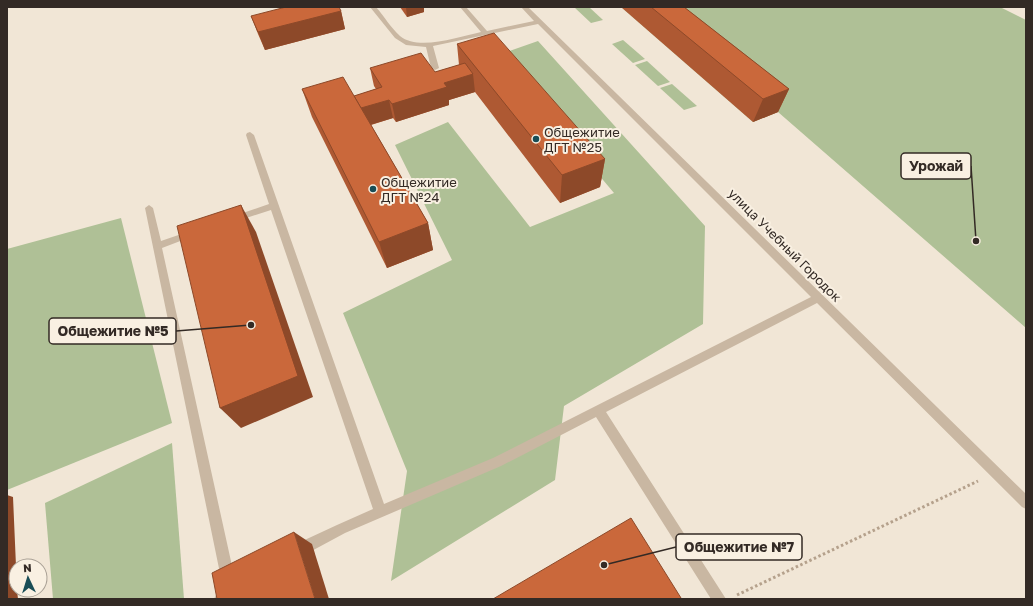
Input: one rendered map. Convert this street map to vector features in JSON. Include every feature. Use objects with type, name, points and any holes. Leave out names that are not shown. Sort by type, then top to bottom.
[{"type":"street","points":[[373,7],[396,38],[408,44],[429,45],[539,22]]},
{"type":"street","points":[[463,7],[485,33]]},
{"type":"street","name":"улица Учебный Городок","points":[[524,7],[1026,503]]},
{"type":"street","points":[[429,45],[435,68]]},
{"type":"street","points":[[250,135],[380,512]]},
{"type":"street","points":[[223,223],[274,206]]},
{"type":"street","points":[[149,208],[229,584]]},
{"type":"street","points":[[157,246],[201,231]]},
{"type":"street","points":[[292,554],[380,512],[497,462],[819,297]]},
{"type":"street","points":[[598,410],[718,599]]},
{"type":"street","points":[[221,599],[229,584],[243,578]]},
{"type":"path","points":[[730,599],[995,473]]},
{"type":"green space","points":[[574,7],[589,7],[603,20],[591,23]]},
{"type":"green space","points":[[621,7],[1000,7],[1026,20],[1026,328],[778,112],[753,122]]},
{"type":"green space","points":[[623,40],[645,59],[633,63],[612,44]]},
{"type":"green space","points":[[538,41],[705,226],[703,324],[564,406],[555,480],[391,581],[407,471],[343,313],[452,260],[395,145],[448,122],[530,227],[614,193],[498,55]]},
{"type":"green space","points":[[647,61],[670,82],[658,86],[635,65]]},
{"type":"green space","points":[[672,84],[697,106],[684,110],[660,88]]},
{"type":"green space","points":[[121,218],[172,423],[7,490],[7,249]]},
{"type":"green space","points":[[172,443],[184,599],[53,599],[45,503]]},
{"type":"building","points":[[286,7],[339,7],[341,11],[258,32],[251,16]]},
{"type":"building","points":[[651,7],[684,7],[789,89],[763,99]]},
{"type":"building","points":[[494,33],[605,159],[562,175],[457,44]]},
{"type":"building","points":[[421,53],[435,72],[465,63],[473,74],[444,83],[447,87],[392,104],[389,100],[361,108],[354,96],[382,87],[370,68]]},
{"type":"building","name":"Общежитие ДГТ №24","points":[[343,77],[428,223],[379,242],[302,89]]},
{"type":"building","points":[[241,205],[298,376],[220,408],[177,226]]},
{"type":"building","points":[[631,518],[681,598],[680,599],[493,599]]},
{"type":"building","points":[[294,532],[315,599],[217,599],[212,573]]},
{"type":"place","name":"Общежитие ДГТ №25","points":[[536,139]]},
{"type":"place","name":"Общежитие ДГТ №24","points":[[373,189]]},
{"type":"place","name":"Урожай","points":[[976,241]]},
{"type":"place","name":"Общежитие №5","points":[[251,325]]},
{"type":"place","name":"Общежитие №7","points":[[604,565]]}]
